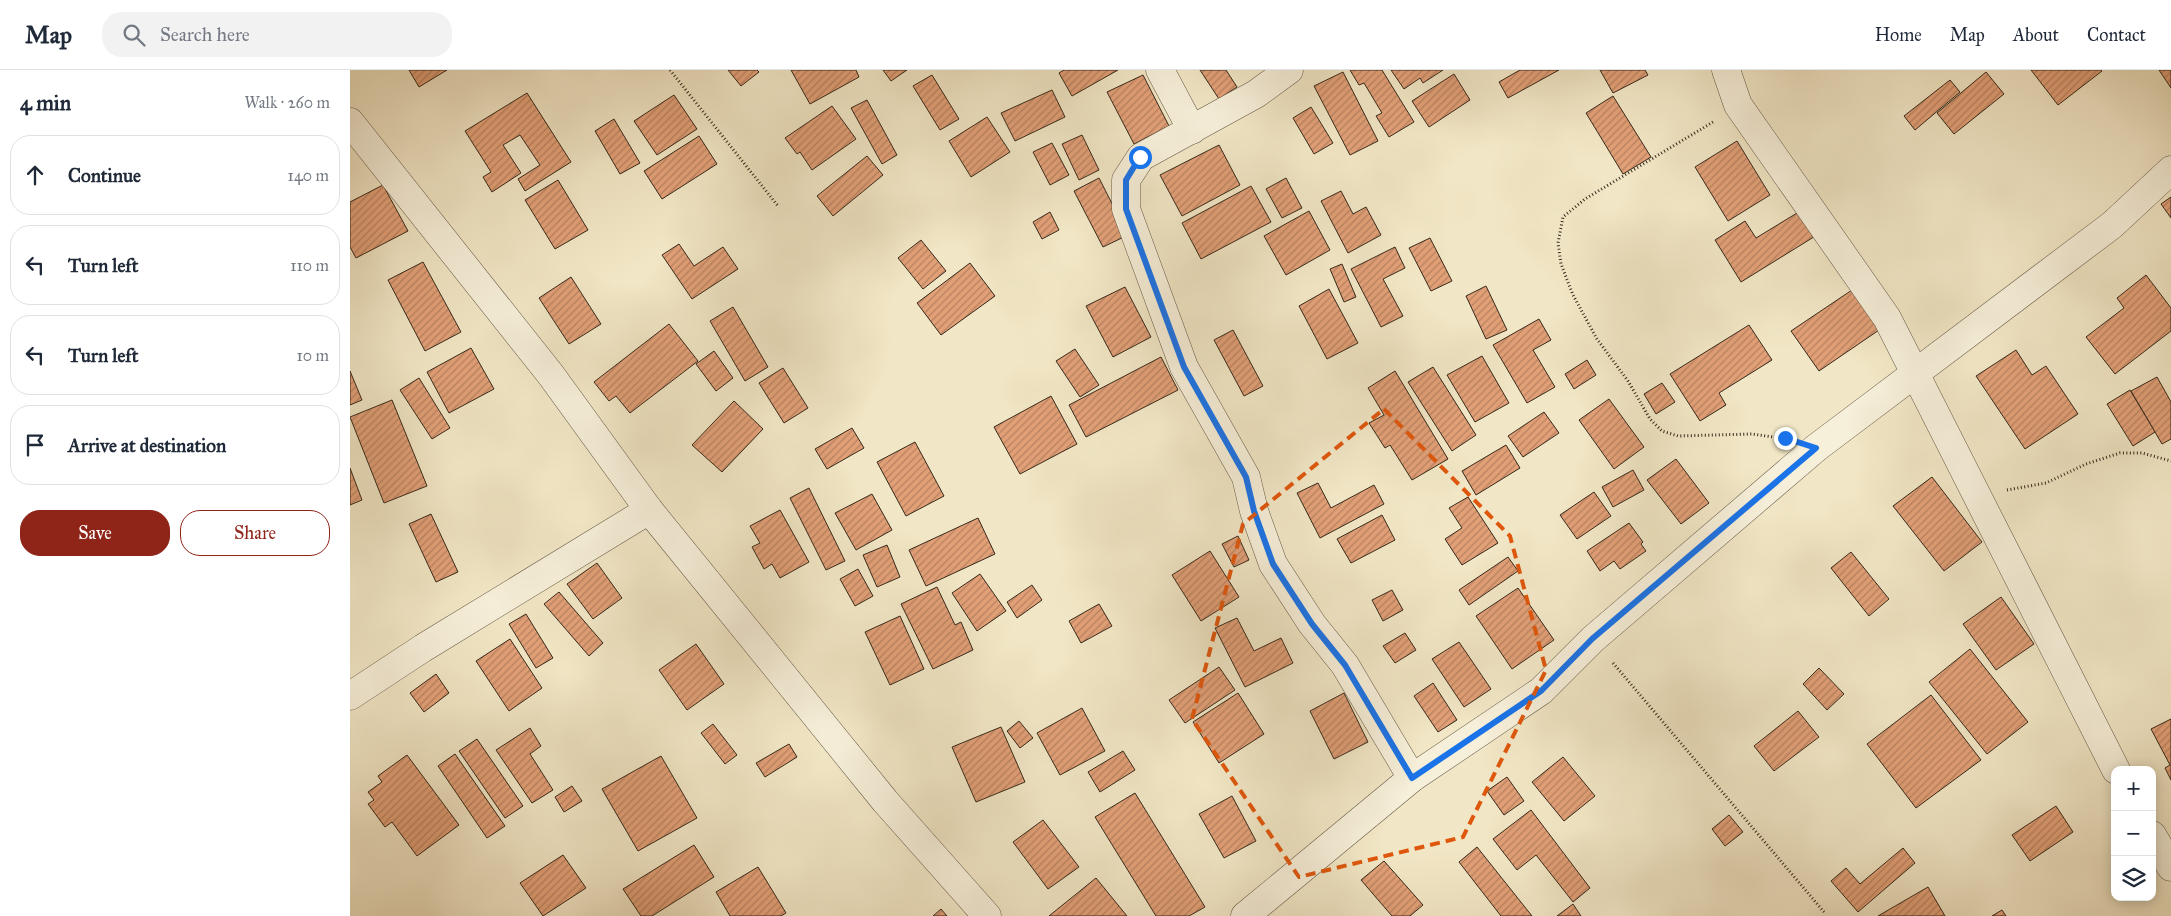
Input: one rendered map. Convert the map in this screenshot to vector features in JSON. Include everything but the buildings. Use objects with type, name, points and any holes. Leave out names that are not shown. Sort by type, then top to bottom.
[{"type":"street","points":[[1160,70],[1192,130]]},
{"type":"street","points":[[1289,70],[1256,94],[1140,157],[1126,180],[1126,209],[1184,367],[1246,477],[1254,511],[1273,564],[1312,624],[1345,665],[1412,778]]},
{"type":"street","points":[[1726,70],[1738,105],[1887,318],[2114,766]]},
{"type":"street","points":[[350,122],[551,375],[649,510],[886,801],[987,916]]},
{"type":"street","points":[[1245,916],[1412,778],[1541,691],[1592,639],[1816,448],[2112,225],[2171,170]]},
{"type":"street","points":[[350,696],[423,648],[649,510]]},
{"type":"street","points":[[2156,842],[2171,867]]},
{"type":"path","points":[[670,70],[778,206]]},
{"type":"path","points":[[1738,105],[1691,137],[1584,199],[1563,217],[1558,243],[1561,264],[1573,295],[1597,339],[1628,381],[1650,419],[1662,431],[1678,436],[1752,434],[1785,438],[1816,448]]},
{"type":"path","points":[[1977,494],[2046,483],[2086,464],[2120,453],[2142,453],[2171,461]]},
{"type":"path","points":[[1592,639],[1824,912]]},
{"type":"highlighted area","points":[[1384,409],[1510,536],[1546,670],[1463,837],[1299,877],[1192,719],[1243,524]]},
{"type":"route","points":[[1140,157],[1126,180],[1126,209],[1184,367],[1246,477],[1254,511],[1273,564],[1312,624],[1345,665],[1412,778],[1541,691],[1592,639],[1816,448],[1785,438]]}]
